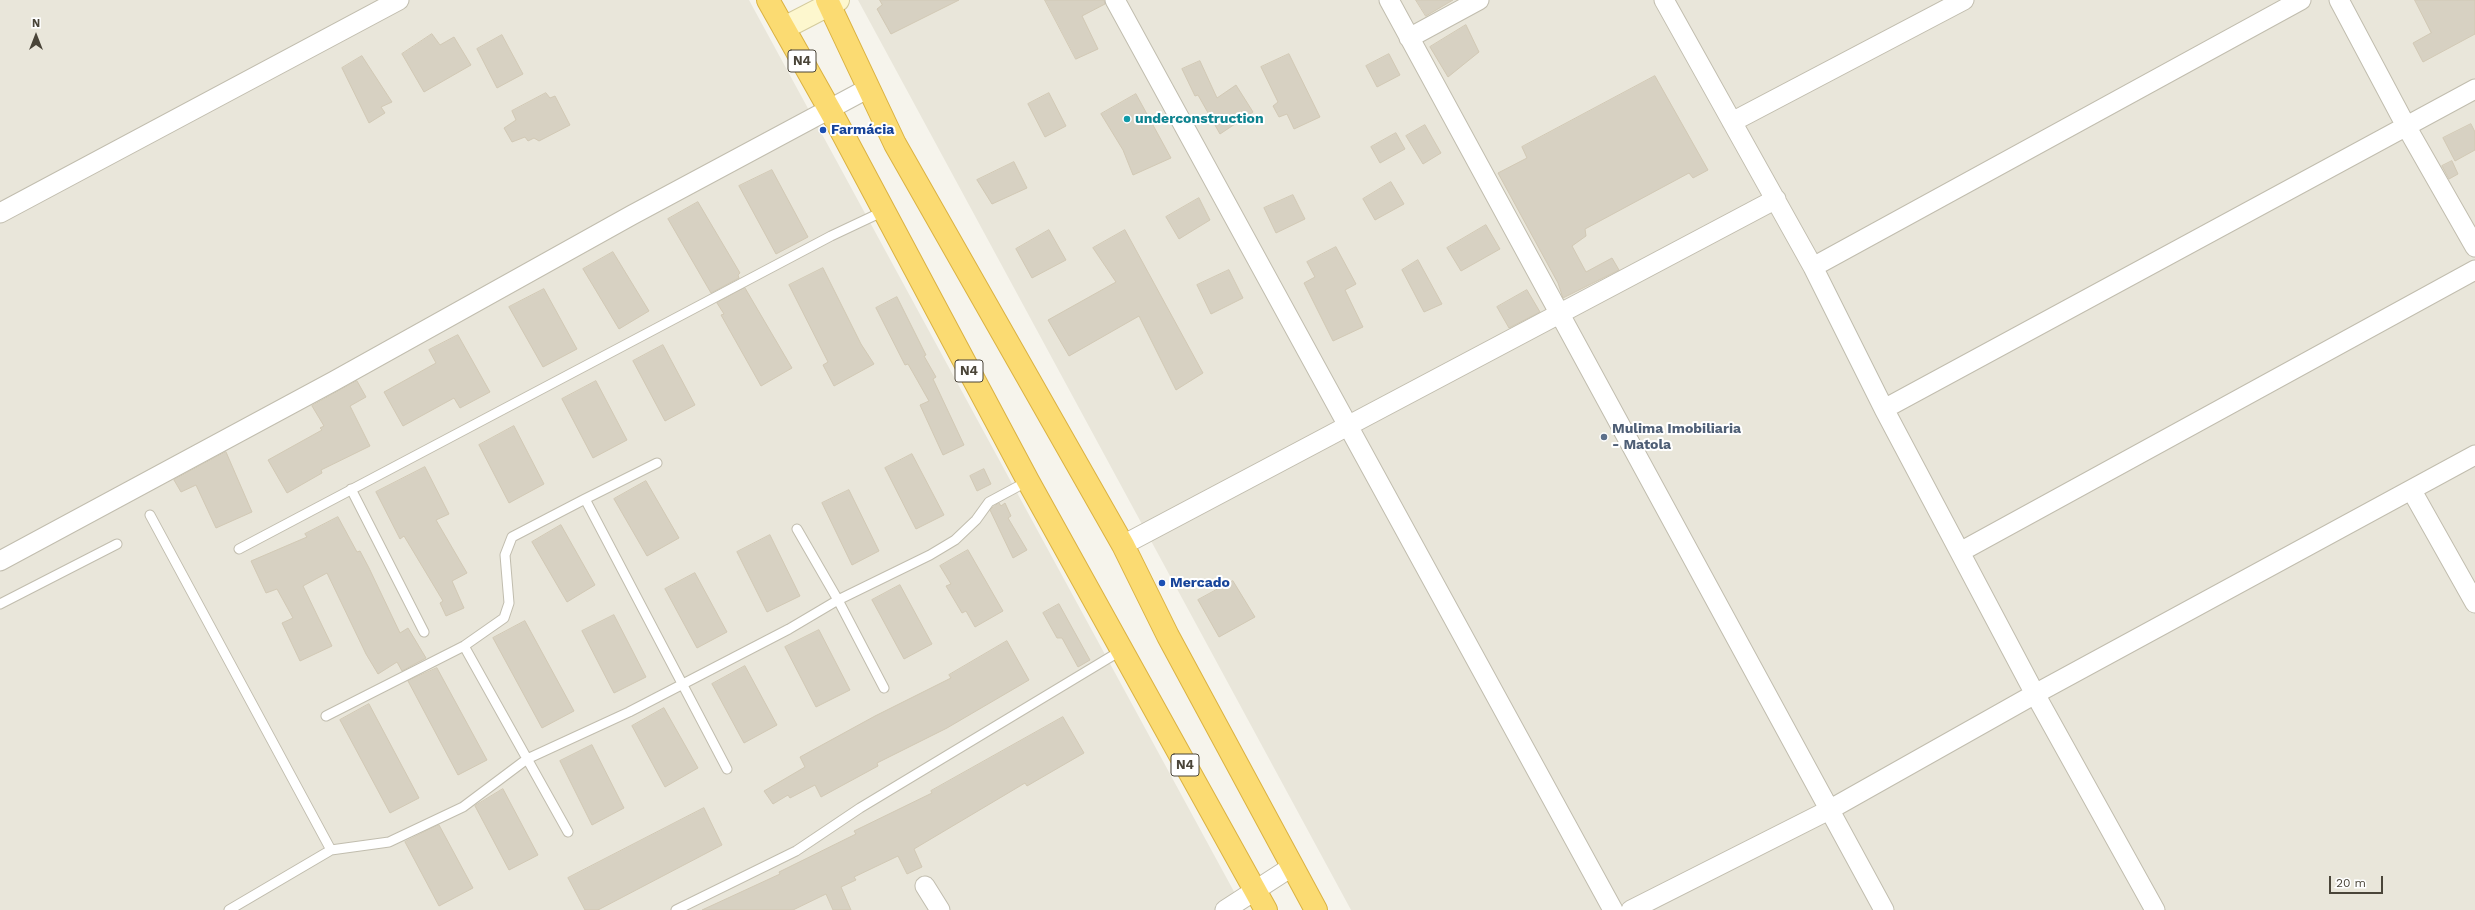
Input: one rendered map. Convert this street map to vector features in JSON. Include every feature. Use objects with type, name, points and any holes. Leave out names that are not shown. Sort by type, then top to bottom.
[{"type":"highway","name":"N4","points":[[768,0],[829,108],[1028,481],[1261,901]]},
{"type":"highway","points":[[831,2],[867,89],[896,144],[1123,545],[1168,636],[1316,910]]},
{"type":"street","points":[[0,213],[399,0]]},
{"type":"street","points":[[1115,0],[1613,910]]},
{"type":"street","points":[[1389,0],[1884,910]]},
{"type":"street","points":[[1409,38],[1479,0]]},
{"type":"street","points":[[1664,0],[1776,199],[1884,409],[2035,694],[2155,910]]},
{"type":"street","points":[[1732,122],[1964,0]]},
{"type":"street","points":[[1812,267],[2301,0]]},
{"type":"street","points":[[2339,0],[2406,126],[2475,248]]},
{"type":"street","points":[[784,28],[831,2]]},
{"type":"street","points":[[0,561],[334,381],[632,215],[829,108],[867,89]]},
{"type":"street","points":[[1884,409],[2475,89]]},
{"type":"street","points":[[1123,545],[1776,199]]},
{"type":"street","points":[[1960,552],[2475,270]]},
{"type":"street","points":[[1631,910],[1829,810],[2035,694],[2412,491],[2475,455]]},
{"type":"street","points":[[2412,491],[2475,603]]},
{"type":"street","points":[[1225,910],[1261,901],[1293,866]]},
{"type":"street","points":[[925,886],[940,910]]},
{"type":"lane","points":[[239,549],[824,239],[884,211]]},
{"type":"lane","points":[[326,716],[464,646],[504,618],[509,603],[505,555],[512,537],[657,463]]},
{"type":"lane","points":[[229,910],[331,850],[389,842],[463,807],[527,759],[629,712],[789,629],[838,600],[930,555],[955,540],[976,520],[989,502],[1028,481]]},
{"type":"lane","points":[[351,489],[424,632]]},
{"type":"lane","points":[[585,499],[727,769]]},
{"type":"lane","points":[[150,515],[331,850]]},
{"type":"lane","points":[[797,529],[838,600],[884,688]]},
{"type":"lane","points":[[0,604],[117,544]]},
{"type":"lane","points":[[464,646],[568,832]]},
{"type":"lane","points":[[676,910],[796,851],[860,808],[1122,650]]},
{"type":"shaded area","points":[[0,0],[749,0],[1244,910],[0,910]]},
{"type":"shaded area","points":[[858,0],[2475,0],[2475,910],[1351,910]]},
{"type":"building","points":[[880,0],[959,0],[891,34],[877,9],[882,5]]},
{"type":"building","points":[[1045,0],[1104,0],[1105,4],[1082,16],[1098,49],[1076,59]]},
{"type":"building","points":[[1416,0],[1453,0],[1426,16]]},
{"type":"building","points":[[2415,0],[2475,0],[2475,34],[2423,62],[2413,43],[2431,33]]},
{"type":"building","points":[[1466,25],[1479,52],[1448,77],[1430,47]]},
{"type":"building","points":[[432,34],[440,45],[454,37],[471,65],[424,92],[402,54]]},
{"type":"building","points":[[502,35],[523,74],[497,88],[477,49]]},
{"type":"building","points":[[1289,54],[1320,117],[1294,129],[1287,114],[1279,117],[1273,106],[1278,102],[1261,67]]},
{"type":"building","points":[[1389,54],[1400,75],[1377,87],[1366,66]]},
{"type":"building","points":[[362,56],[392,102],[381,107],[385,113],[369,123],[342,68]]},
{"type":"building","points":[[1200,61],[1217,98],[1236,85],[1253,112],[1220,134],[1198,95],[1195,96],[1182,69]]},
{"type":"building","points":[[1655,76],[1708,170],[1693,178],[1689,173],[1585,229],[1586,236],[1572,246],[1586,272],[1612,258],[1619,270],[1563,298],[1558,283],[1498,173],[1527,158],[1522,147]]},
{"type":"building","points":[[546,93],[550,98],[555,96],[570,125],[539,141],[534,138],[528,141],[525,137],[512,142],[504,128],[516,120],[512,111]]},
{"type":"building","points":[[1049,93],[1066,126],[1045,137],[1028,104]]},
{"type":"building","points":[[1136,94],[1171,158],[1133,175],[1123,150],[1101,114]]},
{"type":"building","points":[[2471,124],[2475,132],[2475,150],[2455,161],[2443,138]]},
{"type":"building","points":[[1425,125],[1441,153],[1423,164],[1406,136]]},
{"type":"building","points":[[1396,133],[1405,149],[1380,163],[1371,147]]},
{"type":"building","points":[[2452,161],[2458,174],[2449,179],[2442,166]]},
{"type":"building","points":[[1014,162],[1027,188],[992,204],[977,180]]},
{"type":"building","points":[[772,170],[808,237],[776,254],[739,186]]},
{"type":"building","points":[[1391,182],[1404,204],[1375,220],[1363,199]]},
{"type":"building","points":[[1293,195],[1305,219],[1276,233],[1264,208]]},
{"type":"building","points":[[1199,198],[1210,220],[1179,239],[1166,217]]},
{"type":"building","points":[[698,202],[740,273],[738,275],[739,278],[711,293],[668,219]]},
{"type":"building","points":[[1486,225],[1500,249],[1461,271],[1447,248]]},
{"type":"building","points":[[1049,230],[1066,260],[1032,278],[1016,249]]},
{"type":"building","points":[[1125,230],[1203,373],[1176,390],[1139,316],[1069,356],[1048,320],[1116,282],[1093,248]]},
{"type":"building","points":[[1336,247],[1356,284],[1345,290],[1363,327],[1333,341],[1304,283],[1315,277],[1307,262]]},
{"type":"building","points":[[613,252],[649,311],[619,329],[583,269]]},
{"type":"building","points":[[1418,260],[1442,304],[1424,312],[1402,270]]},
{"type":"building","points":[[823,268],[861,344],[874,364],[834,386],[823,365],[828,362],[789,285]]},
{"type":"building","points":[[1229,270],[1243,298],[1211,314],[1197,285]]},
{"type":"building","points":[[745,288],[792,368],[761,386],[721,315],[724,314],[717,303]]},
{"type":"building","points":[[544,289],[577,349],[543,367],[509,307]]},
{"type":"building","points":[[1527,290],[1540,312],[1509,328],[1497,307]]},
{"type":"building","points":[[897,297],[926,355],[924,356],[936,377],[933,379],[964,445],[943,455],[920,405],[929,401],[908,364],[905,365],[876,308]]},
{"type":"building","points":[[458,335],[490,392],[460,408],[454,398],[403,426],[384,392],[436,363],[429,350]]},
{"type":"building","points":[[663,345],[695,405],[665,421],[633,361]]},
{"type":"building","points":[[357,381],[366,397],[350,406],[370,446],[321,470],[322,473],[287,493],[268,460],[322,430],[320,428],[324,426],[312,406]]},
{"type":"building","points":[[596,381],[627,440],[593,458],[562,399]]},
{"type":"building","points":[[514,426],[544,484],[509,503],[479,445]]},
{"type":"building","points":[[226,452],[252,512],[216,528],[196,485],[181,492],[174,480]]},
{"type":"building","points":[[912,454],[944,515],[916,529],[885,468]]},
{"type":"building","points":[[425,467],[449,514],[436,520],[467,573],[452,581],[464,608],[446,616],[440,603],[443,601],[404,536],[400,539],[376,492]]},
{"type":"building","points":[[984,469],[991,484],[977,491],[970,476]]},
{"type":"building","points":[[646,481],[679,538],[647,556],[614,499]]},
{"type":"building","points":[[849,490],[879,551],[852,565],[822,503]]},
{"type":"building","points":[[999,503],[1001,506],[1005,503],[1011,516],[1008,518],[1027,550],[1013,558],[990,510]]},
{"type":"building","points":[[338,517],[357,552],[360,551],[400,633],[408,628],[426,658],[402,671],[397,662],[378,674],[366,654],[327,573],[303,586],[332,646],[300,661],[282,623],[293,618],[277,589],[266,593],[251,561],[307,537],[305,534]]},
{"type":"building","points":[[561,525],[595,585],[567,602],[532,542]]},
{"type":"building","points":[[770,535],[800,596],[767,612],[737,552]]},
{"type":"building","points":[[968,550],[1003,611],[975,627],[966,611],[962,613],[946,586],[951,584],[940,566]]},
{"type":"building","points":[[695,573],[727,632],[697,648],[665,589]]},
{"type":"building","points":[[1233,581],[1255,617],[1219,637],[1198,600]]},
{"type":"building","points":[[900,585],[932,644],[904,659],[872,600]]},
{"type":"building","points":[[1059,604],[1090,660],[1078,667],[1062,638],[1057,638],[1043,613]]},
{"type":"building","points":[[614,615],[646,677],[614,693],[582,631]]},
{"type":"building","points":[[525,621],[574,711],[542,728],[493,638]]},
{"type":"building","points":[[819,630],[850,690],[816,707],[785,647]]},
{"type":"building","points":[[1007,641],[1029,680],[947,728],[877,763],[878,766],[821,797],[815,785],[790,798],[788,795],[773,804],[764,791],[805,767],[800,757],[875,716],[951,678],[949,675]]},
{"type":"building","points":[[745,666],[777,725],[744,743],[712,684]]},
{"type":"building","points":[[437,668],[487,760],[458,775],[408,681]]},
{"type":"building","points":[[369,704],[419,798],[390,813],[340,720]]},
{"type":"building","points":[[664,708],[698,768],[665,787],[632,726]]},
{"type":"building","points":[[1063,717],[1084,753],[1027,786],[1025,783],[914,849],[922,867],[907,874],[898,856],[854,877],[856,880],[841,887],[851,910],[833,910],[826,894],[793,910],[702,910],[780,874],[779,872],[856,834],[854,831],[932,793],[931,791]]},
{"type":"building","points":[[592,745],[624,808],[592,825],[560,761]]},
{"type":"building","points":[[503,789],[538,855],[509,870],[475,806]]},
{"type":"building","points":[[704,808],[722,845],[598,910],[585,910],[568,878]]},
{"type":"building","points":[[439,825],[473,888],[439,906],[405,842]]},
{"type":"place","name":"underconstruction","points":[[1127,119]]},
{"type":"place","name":"Farmácia","points":[[823,130]]},
{"type":"place","name":"Mulima Imobiliaria - Matola","points":[[1604,437]]},
{"type":"place","name":"Mercado","points":[[1162,583]]}]
